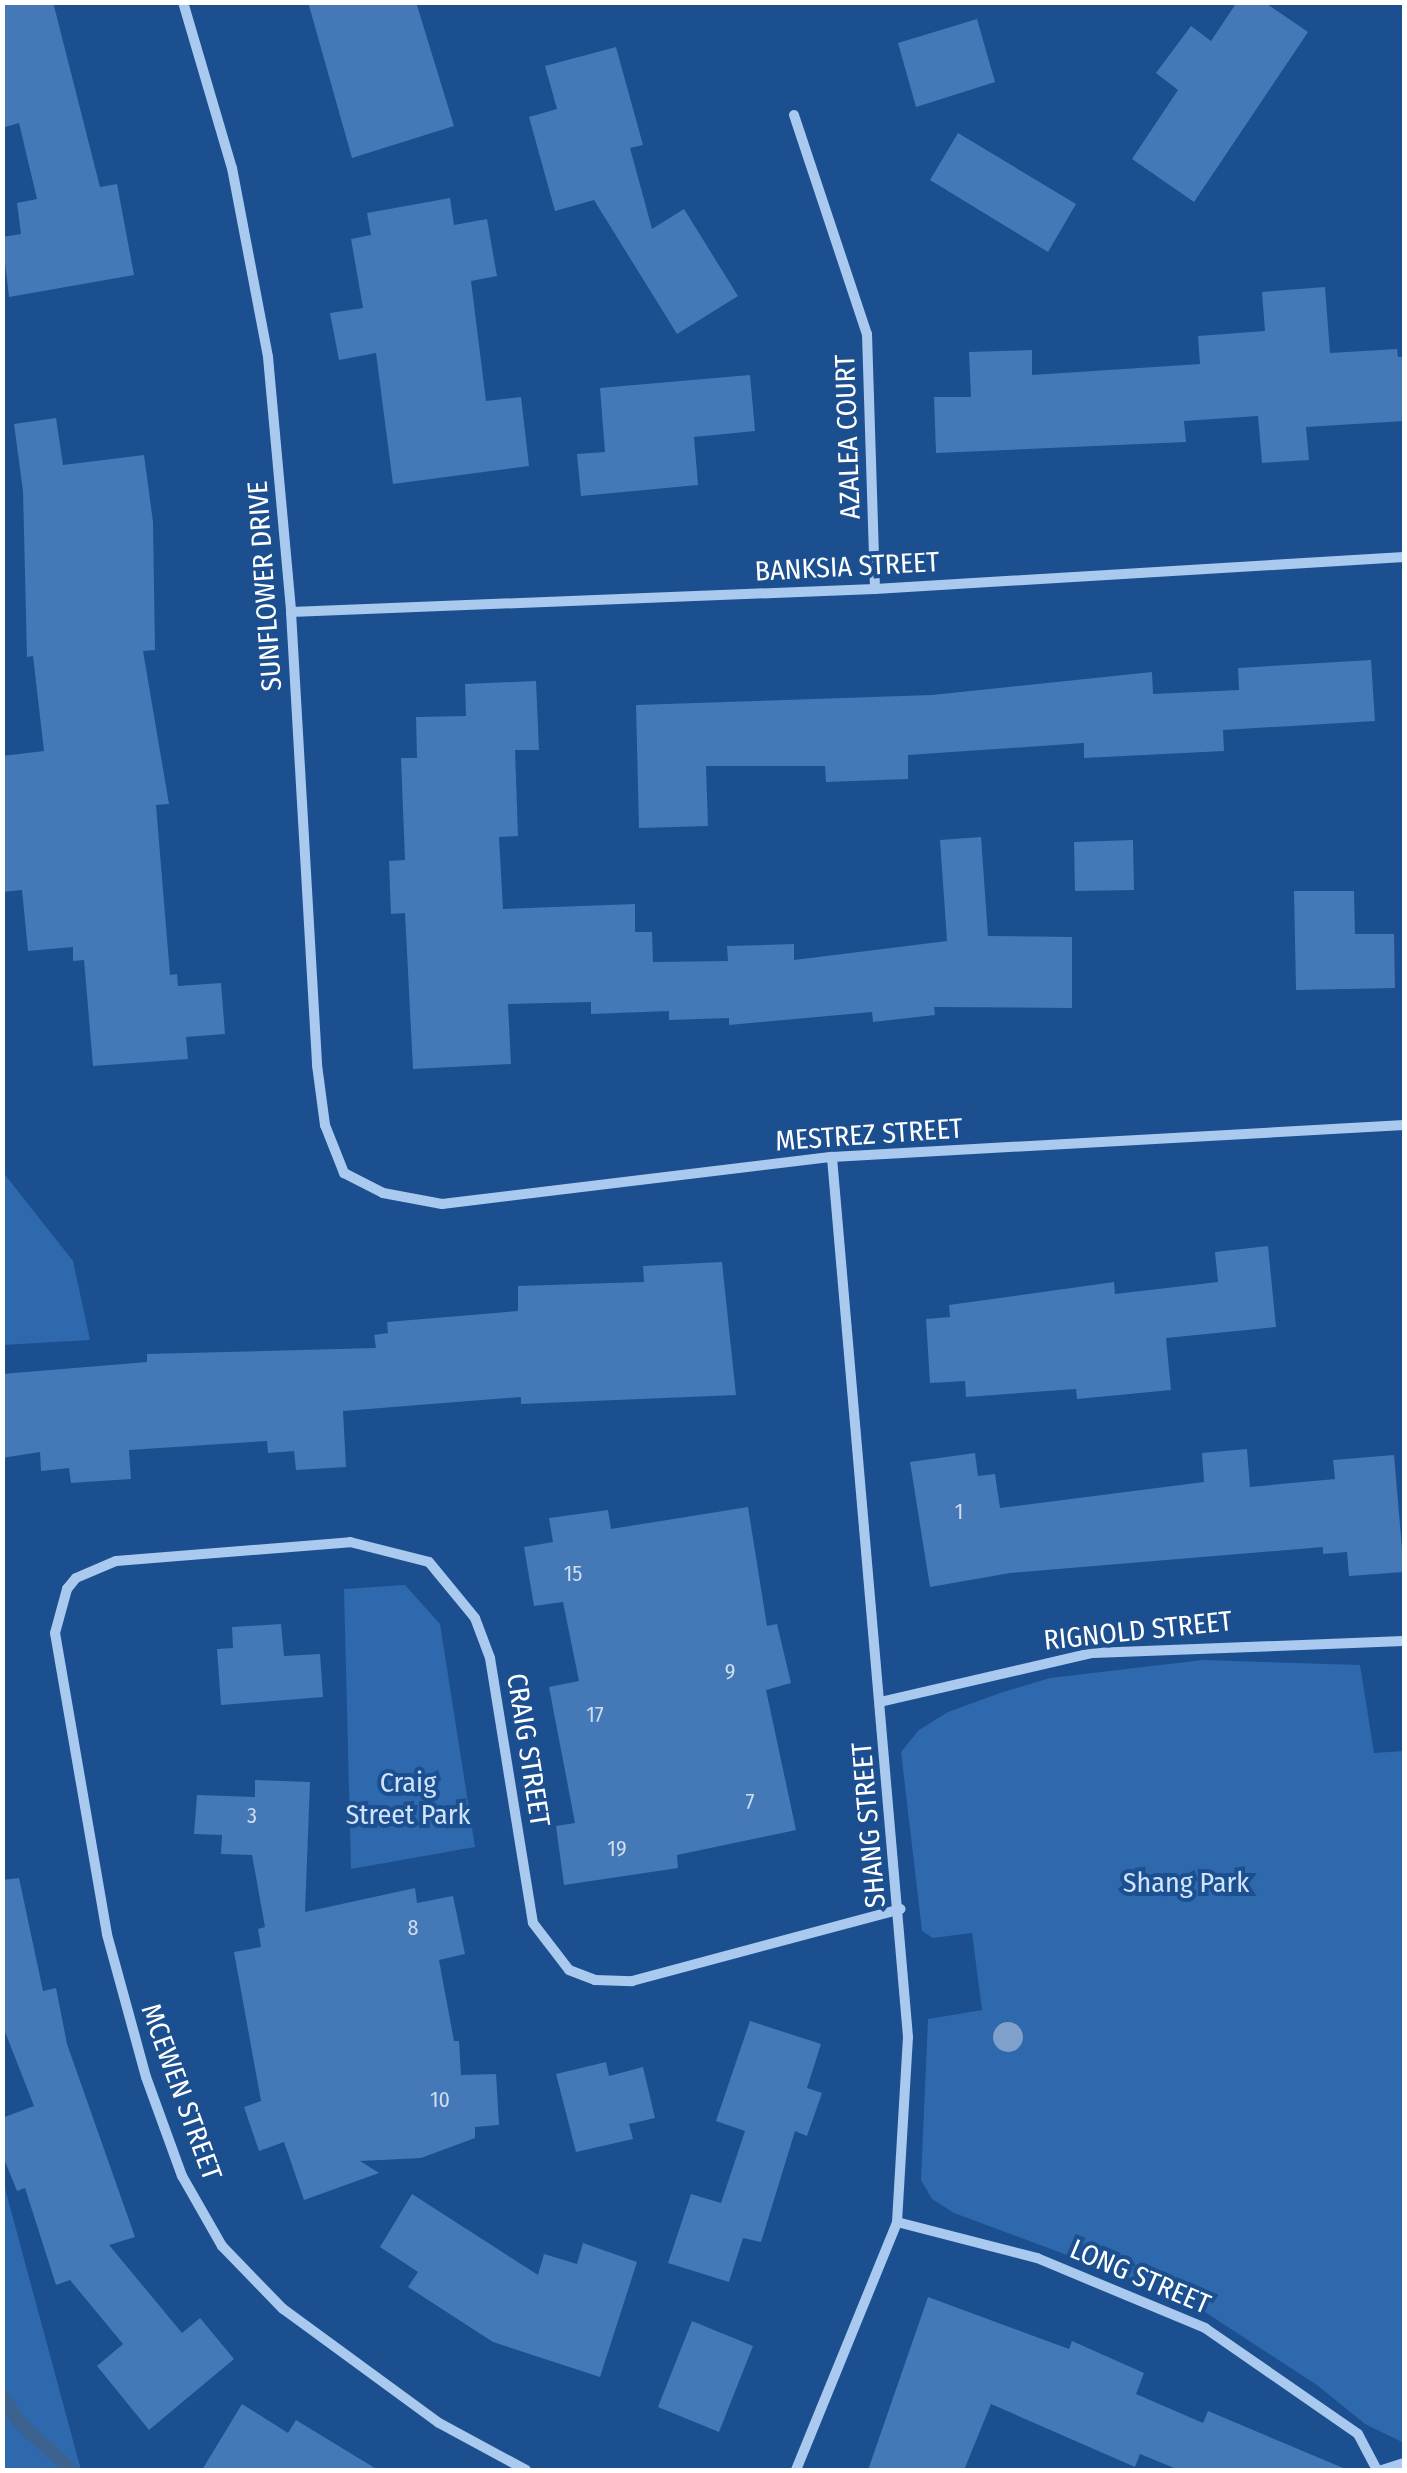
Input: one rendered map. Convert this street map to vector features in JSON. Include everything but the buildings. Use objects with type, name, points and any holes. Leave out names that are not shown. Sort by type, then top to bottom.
[{"type":"street","name":"SUNFLOWER DRIVE","points":[[184,2],[253,265],[292,612],[316,1065],[325,1125],[344,1173]]},
{"type":"street","name":"AZALEA COURT","points":[[794,114],[867,334],[875,589]]},
{"type":"street","name":"BANKSIA STREET","points":[[292,612],[875,589],[1404,557]]},
{"type":"street","name":"MESTREZ STREET","points":[[344,1173],[383,1193],[442,1204],[832,1157],[1404,1125]]},
{"type":"street","name":"SHANG STREET","points":[[796,2470],[896,2222],[908,2036],[832,1157]]},
{"type":"street","name":"CRAIG STREET","points":[[76,1578],[116,1561],[350,1542],[428,1562],[476,1618],[490,1658],[533,1922],[548,1950],[582,1975],[632,1982],[900,1909]]},
{"type":"street","name":"MCEWEN STREET","points":[[76,1578],[58,1611],[55,1633],[106,1934],[146,2078],[182,2176],[222,2246],[283,2309],[439,2424],[526,2470]]},
{"type":"street","name":"RIGNOLD STREET","points":[[880,1702],[1093,1653],[1404,1641]]},
{"type":"street","name":"LONG STREET","points":[[896,2222],[1038,2258],[1205,2328],[1344,2423],[1380,2470],[1404,2463]]},
{"type":"green space","points":[[2,1171],[73,1261],[90,1340],[3,1345]]},
{"type":"green space","name":"Craig Street Park","points":[[405,1585],[440,1624],[475,1847],[351,1869],[344,1589]]},
{"type":"green space","name":"Shang Park","points":[[1203,1660],[1360,1665],[1374,1753],[1404,1751],[1404,2443],[1365,2424],[1317,2385],[1185,2299],[954,2213],[932,2199],[921,2180],[928,2019],[982,2010],[972,1933],[933,1938],[922,1931],[901,1752],[919,1730],[948,1712],[1000,1693],[1050,1678]]},
{"type":"green space","points":[[3,2181],[81,2470],[3,2470]]},
{"type":"waterway","points":[[2,2396],[19,2422],[71,2470]]}]
